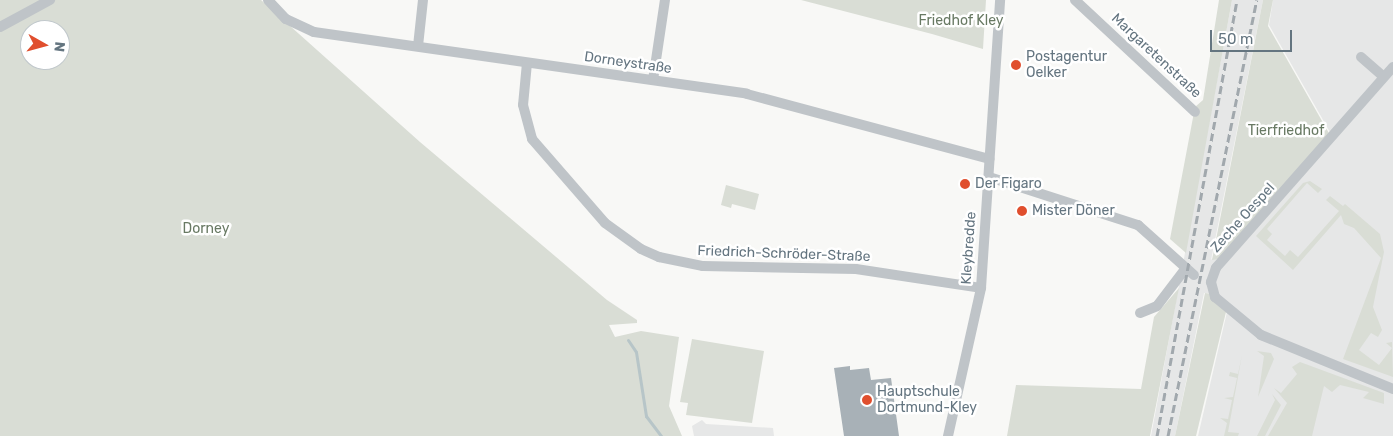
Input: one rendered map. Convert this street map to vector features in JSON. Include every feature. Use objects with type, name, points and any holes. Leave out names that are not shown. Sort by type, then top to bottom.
[{"type":"street","points":[[0,28],[50,0]]},
{"type":"street","name":"Dorneystraße","points":[[268,0],[286,19],[314,32],[418,46],[527,64],[653,80],[775,101],[989,159]]},
{"type":"street","points":[[418,46],[423,0]]},
{"type":"street","points":[[653,80],[665,0]]},
{"type":"street","name":"Kleybredde","points":[[948,436],[981,288],[1000,0]]},
{"type":"street","name":"Margaretenstraße","points":[[1075,0],[1195,112]]},
{"type":"street","points":[[1361,57],[1384,77]]},
{"type":"street","name":"Friedrich-Schröder-Straße","points":[[527,64],[523,105],[532,139],[605,223],[642,249],[665,259],[703,266],[856,269],[981,288]]},
{"type":"street","name":"Zeche Oespel","points":[[1393,67],[1216,268],[1211,282],[1215,297],[1261,335],[1393,389]]},
{"type":"street","points":[[989,177],[1128,220],[1190,272],[1157,306],[1140,313]]},
{"type":"shaded area","points":[[1232,0],[1263,0],[1211,260],[1331,134],[1269,25],[1273,0],[1393,0],[1393,436],[1198,436],[1227,312],[1212,294],[1204,293],[1175,436],[1151,436]]},
{"type":"shaded area","points":[[702,420],[706,424],[773,428],[774,436],[694,436],[692,426]]},
{"type":"green space","name":"Dorney","points":[[0,0],[261,0],[420,142],[607,300],[637,320],[637,323],[609,325],[615,337],[641,331],[679,337],[669,406],[682,436],[0,436]]},
{"type":"green space","name":"Friedhof Kley","points":[[801,0],[986,0],[983,49],[932,34]]},
{"type":"green space","points":[[1219,0],[1232,0],[1186,253],[1170,239],[1195,107],[1203,100]]},
{"type":"green space","name":"Tierfriedhof","points":[[1263,0],[1273,0],[1268,26],[1330,135],[1218,259],[1212,260]]},
{"type":"green space","points":[[1310,181],[1322,189],[1318,193],[1307,183],[1267,229],[1272,234],[1267,240],[1285,256],[1290,250],[1298,257],[1339,211],[1326,200],[1330,196],[1343,206],[1345,204],[1380,234],[1384,252],[1373,307],[1382,330],[1378,337],[1371,333],[1359,350],[1379,365],[1392,348],[1386,343],[1392,342],[1393,377],[1343,359],[1381,258],[1354,228],[1344,224],[1341,215],[1293,270],[1256,236],[1303,183]]},
{"type":"green space","points":[[726,185],[759,194],[755,210],[732,204],[731,208],[721,205]]},
{"type":"green space","points":[[1179,288],[1150,436],[1007,436],[1016,385],[1141,389],[1154,317]]},
{"type":"green space","points":[[1205,293],[1211,294],[1226,312],[1196,436],[1175,436]]},
{"type":"green space","points":[[692,339],[764,351],[752,423],[686,415],[688,403],[680,402]]},
{"type":"green space","points":[[1257,351],[1271,353],[1274,359],[1258,397],[1264,356]]},
{"type":"green space","points":[[1242,355],[1228,432],[1239,433],[1238,436],[1224,436],[1227,423],[1220,418],[1228,419],[1232,400],[1224,398],[1233,397],[1237,378],[1229,376],[1230,372],[1238,374]]},
{"type":"green space","points":[[1300,362],[1384,393],[1384,404],[1363,398],[1369,392],[1340,385],[1332,392],[1324,386],[1312,436],[1268,436],[1287,403],[1274,388],[1281,393],[1297,374],[1292,367]]},
{"type":"green space","points":[[1272,394],[1281,405],[1265,436],[1257,436],[1275,400]]},
{"type":"building","name":"Hauptschule Dortmund-Kley","points":[[850,366],[850,370],[869,368],[871,380],[891,378],[899,436],[844,436],[834,368]]},
{"type":"waterway","points":[[628,340],[636,352],[646,416],[661,436]]},
{"type":"railway","points":[[1157,436],[1237,0]]},
{"type":"railway","points":[[1168,436],[1257,0]]},
{"type":"place","name":"Postagentur Oelker","points":[[1016,65]]},
{"type":"place","name":"Der Figaro","points":[[965,184]]},
{"type":"place","name":"Mister Döner","points":[[1022,211]]},
{"type":"place","name":"Hauptschule Dortmund-Kley","points":[[867,400]]}]
